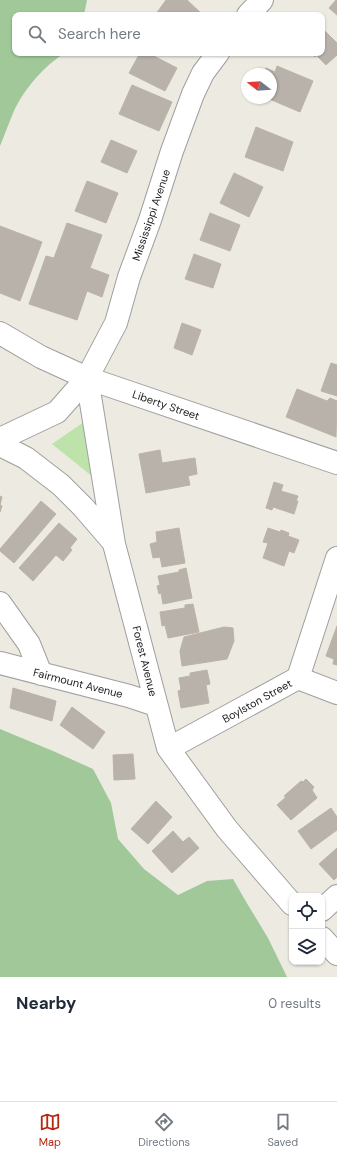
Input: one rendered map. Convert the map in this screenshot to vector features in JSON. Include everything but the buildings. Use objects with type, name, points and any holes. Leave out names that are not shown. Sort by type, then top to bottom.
[{"type":"street","points":[[251,12],[262,0]]},
{"type":"street","name":"Mississippi Avenue","points":[[0,439],[56,412],[87,378],[116,323],[129,277],[150,220],[172,151],[203,73],[216,56]]},
{"type":"street","name":"Liberty Street","points":[[0,333],[41,357],[87,378],[337,463]]},
{"type":"street","name":"Forest Avenue","points":[[87,378],[114,544],[168,748],[227,829],[289,901]]},
{"type":"street","points":[[0,445],[26,458],[61,485],[83,507],[114,544]]},
{"type":"street","name":"Boylston Street","points":[[168,748],[175,746],[298,678],[337,558]]},
{"type":"street","points":[[0,603],[28,644],[41,674]]},
{"type":"street","name":"Fairmount Avenue","points":[[0,663],[129,696],[156,705]]},
{"type":"street","points":[[298,678],[337,693]]},
{"type":"street","points":[[325,907],[337,896]]},
{"type":"street","points":[[325,941],[337,954]]},
{"type":"green space","points":[[0,0],[87,0],[85,12],[12,12],[12,56],[60,56],[36,78],[23,94],[14,111],[0,146]]},
{"type":"green space","points":[[87,420],[93,477],[52,444]]},
{"type":"green space","points":[[0,729],[93,769],[111,803],[118,839],[144,869],[178,895],[207,881],[233,879],[268,938],[287,977],[0,977]]}]
